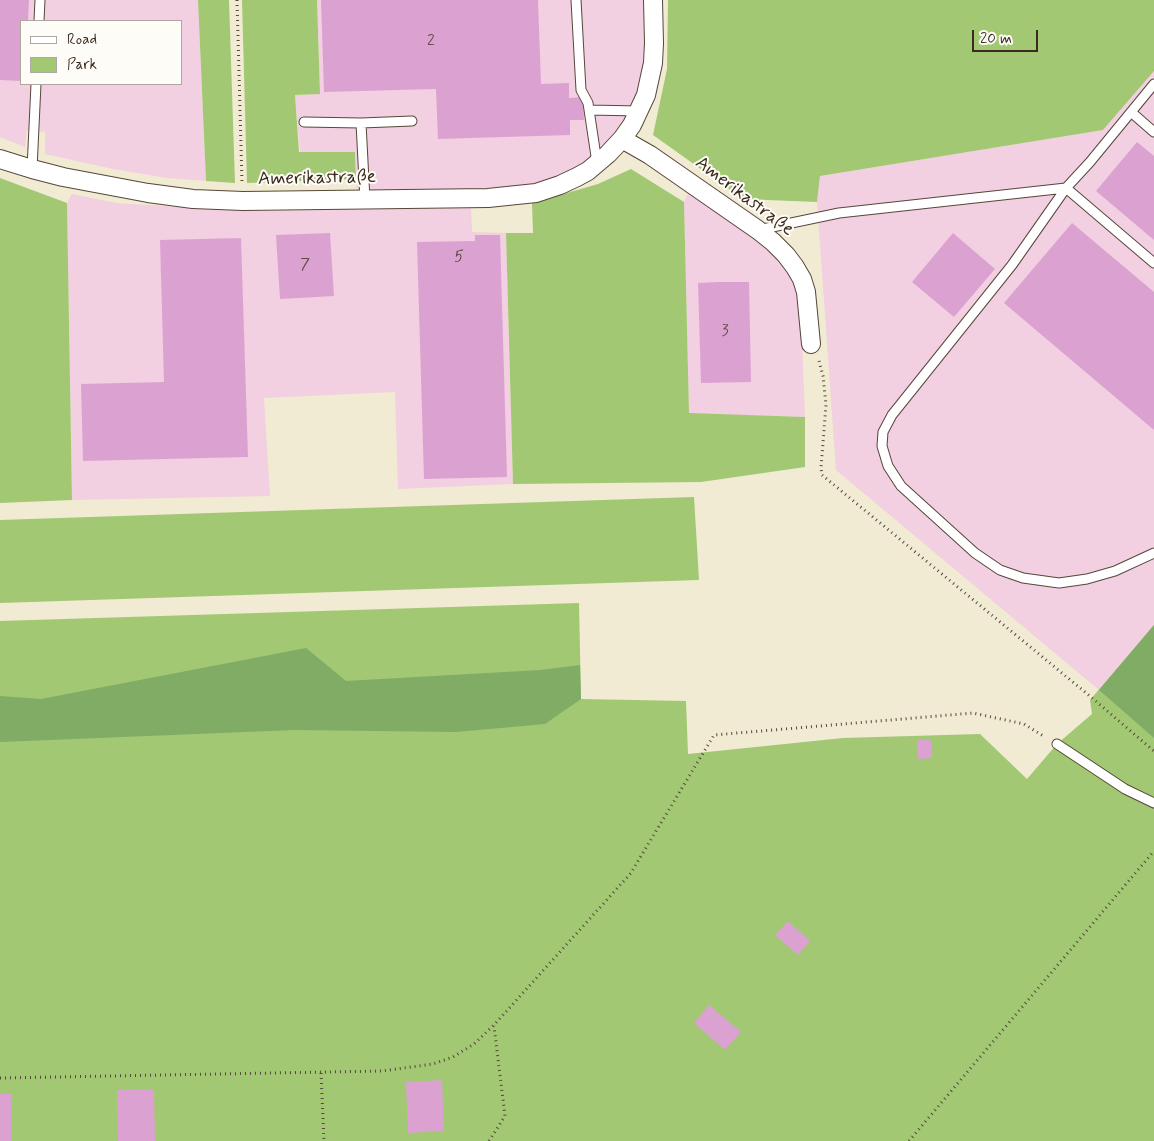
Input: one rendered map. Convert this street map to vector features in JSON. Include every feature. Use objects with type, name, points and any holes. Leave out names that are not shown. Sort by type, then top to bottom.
[{"type":"street","name":"Amerikastraße","points":[[0,159],[80,181],[148,193],[193,198],[243,201],[488,198],[536,192],[560,185],[588,171],[608,154],[622,139],[632,124],[646,94],[653,63],[653,0]]},
{"type":"street","name":"Amerikastraße","points":[[622,139],[650,155],[758,230],[786,255],[802,279],[806,292],[811,344]]},
{"type":"lane","points":[[39,20],[40,0]]},
{"type":"lane","points":[[576,0],[582,90],[588,103],[597,163]]},
{"type":"lane","points":[[1154,84],[1090,162],[1066,188],[1012,265],[892,415],[883,432],[882,446],[888,466],[902,486],[975,553],[1000,570],[1023,578],[1059,583],[1087,579],[1115,571],[1154,553]]},
{"type":"lane","points":[[32,169],[36,85]]},
{"type":"lane","points":[[589,110],[639,111]]},
{"type":"lane","points":[[1131,112],[1154,132]]},
{"type":"lane","points":[[304,122],[360,123],[412,121]]},
{"type":"lane","points":[[360,123],[365,200]]},
{"type":"lane","points":[[758,230],[839,213],[1066,188],[1154,263]]},
{"type":"lane","points":[[1057,744],[1125,789],[1154,803]]},
{"type":"path","points":[[237,0],[243,201]]},
{"type":"path","points":[[811,344],[819,361],[823,376],[826,405],[822,475],[1092,697],[1154,751]]},
{"type":"path","points":[[0,1078],[321,1073],[382,1071],[433,1064],[453,1057],[474,1044],[494,1025],[631,873],[714,735],[973,713],[1024,724],[1057,744]]},
{"type":"path","points":[[909,1141],[1154,851]]},
{"type":"path","points":[[489,1141],[505,1116],[494,1025]]},
{"type":"path","points":[[321,1073],[324,1141]]},
{"type":"shaded area","points":[[0,0],[198,0],[206,181],[167,178],[113,169],[45,154],[45,132],[27,130],[25,147],[0,137]]},
{"type":"shaded area","points":[[317,0],[647,0],[648,39],[643,86],[623,124],[583,166],[545,182],[497,189],[357,190],[355,152],[300,152],[295,95],[320,94]]},
{"type":"shaded area","points":[[1154,71],[1154,625],[1099,690],[836,470],[817,202],[820,176],[1103,130]]},
{"type":"shaded area","points":[[689,191],[773,253],[789,272],[799,294],[805,417],[689,414],[684,202]]},
{"type":"shaded area","points":[[72,194],[116,203],[247,211],[471,208],[472,232],[506,233],[513,484],[398,489],[395,392],[264,398],[270,496],[72,500],[67,203]]},
{"type":"green space","points":[[198,0],[229,0],[235,183],[206,181]]},
{"type":"green space","points":[[242,0],[317,0],[320,94],[295,95],[299,152],[355,152],[356,179],[247,183]]},
{"type":"green space","points":[[668,0],[1154,0],[1154,71],[1103,130],[820,176],[817,202],[743,199],[653,135],[667,69]]},
{"type":"green space","points":[[631,169],[684,202],[689,413],[805,417],[805,467],[701,482],[513,484],[506,233],[533,233],[532,203],[598,184]]},
{"type":"green space","points":[[0,178],[67,203],[72,500],[0,503]]},
{"type":"green space","points":[[694,497],[699,580],[0,603],[0,520]]},
{"type":"green space","points":[[579,603],[581,699],[686,701],[688,754],[843,738],[980,734],[1027,779],[1057,744],[1092,714],[1090,700],[1154,625],[1154,1141],[0,1141],[0,621]]},
{"type":"green space","points":[[1154,625],[1154,738],[1099,690]]},
{"type":"green space","points":[[306,648],[346,681],[540,670],[580,665],[581,699],[545,724],[456,732],[295,730],[0,742],[0,696],[41,699]]},
{"type":"building","points":[[0,0],[29,0],[28,20],[20,20],[20,81],[0,80]]},
{"type":"building","points":[[321,0],[538,0],[541,84],[569,83],[569,98],[583,97],[584,120],[570,120],[570,135],[438,139],[436,89],[324,92]]},
{"type":"building","points":[[1137,142],[1154,156],[1154,240],[1096,191]]},
{"type":"building","points":[[1072,223],[1154,292],[1154,430],[1004,303]]},
{"type":"building","points":[[330,233],[334,296],[280,299],[276,235]]},
{"type":"building","points":[[953,233],[995,269],[954,317],[912,282]]},
{"type":"building","points":[[475,235],[500,235],[507,477],[424,479],[417,242],[475,241]]},
{"type":"building","points":[[241,238],[248,457],[83,461],[81,384],[164,382],[160,240]]},
{"type":"building","points":[[749,282],[751,382],[701,383],[698,283]]},
{"type":"building","points":[[917,740],[931,740],[932,758],[918,759]]},
{"type":"building","points":[[788,921],[810,941],[798,955],[775,935]]},
{"type":"building","points":[[709,1005],[741,1032],[725,1050],[694,1023]]},
{"type":"building","points":[[442,1080],[444,1131],[408,1133],[406,1082]]},
{"type":"building","points":[[117,1090],[154,1090],[155,1141],[118,1141]]},
{"type":"building","points":[[0,1094],[11,1094],[11,1141],[0,1141]]}]
